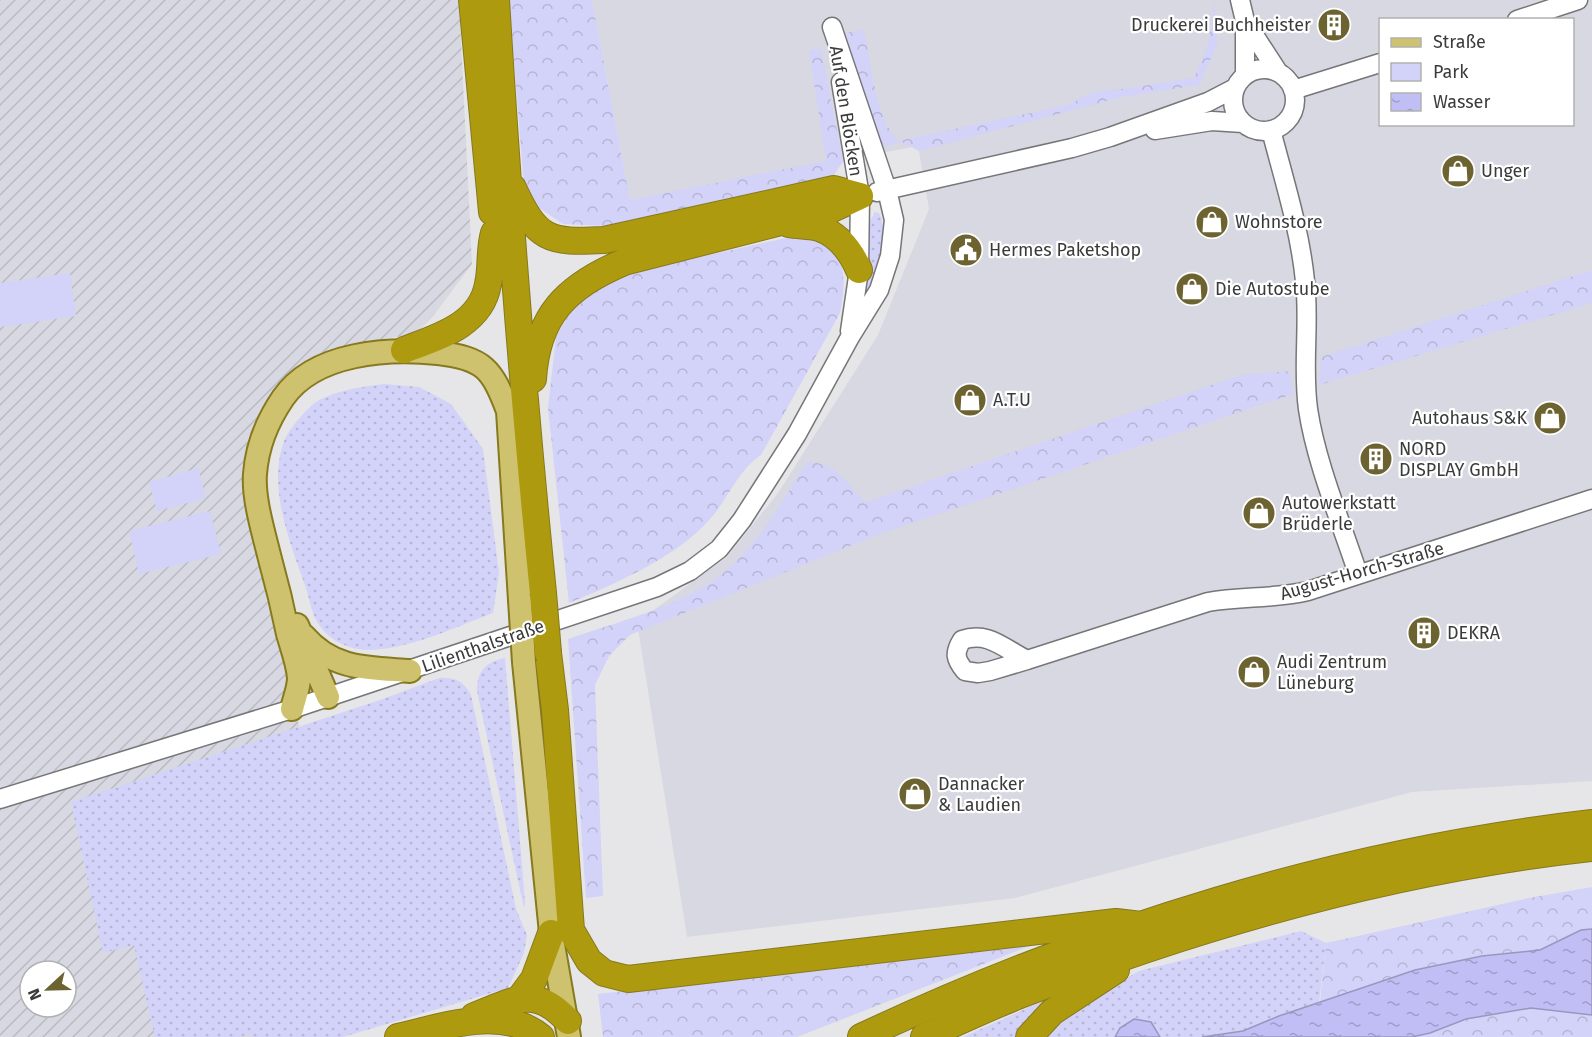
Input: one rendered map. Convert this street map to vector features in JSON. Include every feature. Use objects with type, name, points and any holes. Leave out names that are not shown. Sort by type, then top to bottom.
[{"type":"highway","points":[[472,0],[494,233],[517,413]]},
{"type":"highway","points":[[496,0],[507,175],[517,413],[531,597],[548,653],[555,710],[561,931],[534,979],[520,998]]},
{"type":"highway","points":[[507,175],[530,222],[545,235],[569,242],[604,240],[834,189],[860,196]]},
{"type":"highway","points":[[517,413],[532,394],[534,360],[542,333],[556,309],[574,289],[596,274],[624,262],[832,209],[860,196]]},
{"type":"highway","points":[[780,222],[819,228],[832,235],[842,242],[852,255],[859,270]]},
{"type":"highway","points":[[404,350],[454,331],[481,304],[488,285],[490,247],[494,233]]},
{"type":"highway","points":[[924,1037],[1145,937],[1285,882],[1357,865],[1504,836],[1592,823]]},
{"type":"highway","points":[[861,1037],[1007,973],[1067,950],[1145,937],[1509,859],[1592,848]]},
{"type":"highway","points":[[561,931],[589,961],[604,973],[628,979],[1116,922],[1145,937]]},
{"type":"highway","points":[[1029,1037],[1052,1012],[1145,937]]},
{"type":"highway","points":[[454,1024],[520,998],[545,1000],[557,1008],[569,1029]]},
{"type":"highway","points":[[398,1037],[454,1024],[494,1020],[512,1022],[528,1028],[541,1037]]},
{"type":"main road","points":[[292,710],[299,678],[260,518],[254,475],[262,437],[275,410],[291,387],[322,366],[355,357],[404,350],[453,355],[473,359],[488,370],[517,413]]},
{"type":"main road","points":[[274,574],[328,697]]},
{"type":"main road","points":[[531,597],[524,662],[561,931],[569,1029]]},
{"type":"main road","points":[[298,629],[315,648],[336,661],[362,668],[410,671]]},
{"type":"street","points":[[1240,0],[1245,21],[1240,82],[1233,107],[1243,123]]},
{"type":"street","points":[[1523,18],[1578,0]]},
{"type":"street","points":[[1245,21],[1278,72],[1284,76],[1293,90],[1295,100],[1293,110],[1281,126],[1271,130],[1300,249],[1305,283],[1304,376],[1308,411],[1318,451],[1358,574]]},
{"type":"street","name":"Auf den Blöcken","points":[[887,190],[832,27],[860,196],[887,190],[1072,148],[1110,137],[1208,102],[1256,70],[1267,69],[1278,72]]},
{"type":"street","points":[[1293,90],[1379,63]]},
{"type":"street","name":"Auf den Blöcken","points":[[1110,137],[1212,121],[1243,123],[1251,129],[1271,130]]},
{"type":"street","name":"Lilienthalstraße","points":[[0,799],[292,710],[657,587],[690,571],[718,549],[742,520],[797,434],[850,337],[879,290],[890,256],[894,220],[887,190]]},
{"type":"street","name":"Lilienthalstraße","points":[[850,337],[859,270],[860,196]]},
{"type":"street","name":"August-Horch-Straße","points":[[1026,660],[1208,602],[1286,596],[1592,499]]},
{"type":"shaded area","points":[[0,0],[459,0],[472,264],[434,315],[415,334],[355,344],[301,364],[272,396],[249,440],[248,517],[367,1018],[304,1037],[0,1037]]},
{"type":"shaded area","points":[[592,0],[1592,0],[1592,781],[1412,792],[1015,898],[687,937],[637,622],[727,557],[778,493],[878,335],[929,209],[918,146],[630,200]]},
{"type":"green space","points":[[509,0],[592,0],[630,200],[826,161],[809,50],[821,49],[843,162],[833,176],[809,188],[609,226],[563,224],[525,198]]},
{"type":"green space","points":[[1215,0],[1217,45],[1199,85],[1122,97],[919,151],[902,142],[877,149],[845,33],[864,30],[879,104],[890,131],[898,141],[1072,104],[1078,99],[1099,92],[1194,78],[1208,45]]},
{"type":"green space","points":[[875,212],[879,213],[883,225],[882,252],[874,280],[857,317],[868,252],[869,223]]},
{"type":"green space","points":[[799,235],[819,240],[830,248],[841,264],[844,282],[840,313],[761,455],[746,469],[710,519],[681,545],[625,578],[569,603],[548,408],[556,337],[568,316],[583,298],[604,284],[629,273]]},
{"type":"green space","points":[[1592,270],[1592,303],[1319,385],[1321,357]]},
{"type":"green space","points":[[70,273],[76,316],[0,327],[0,283]]},
{"type":"green space","points":[[1290,371],[1293,394],[877,535],[630,635],[609,656],[595,685],[603,896],[586,898],[568,639],[662,607],[713,581],[741,557],[754,542],[807,462],[818,463],[834,470],[866,502],[1241,375]]},
{"type":"green space","points":[[384,384],[419,387],[451,404],[483,449],[499,573],[493,613],[408,644],[374,650],[358,649],[332,638],[315,618],[288,537],[280,500],[279,465],[282,447],[287,436],[311,406],[336,393]]},
{"type":"green space","points":[[198,468],[206,498],[157,511],[149,482]]},
{"type":"green space","points":[[210,511],[221,554],[139,574],[129,531]]},
{"type":"green space","points":[[505,658],[524,908],[477,691],[477,684],[484,668]]},
{"type":"green space","points":[[439,678],[458,681],[471,695],[516,909],[527,935],[524,953],[508,988],[343,1037],[252,1037],[250,1034],[239,1037],[155,1037],[134,945],[103,953],[71,802],[383,699]]},
{"type":"green space","points":[[1592,887],[1592,929],[1581,930],[1540,950],[1482,956],[1415,970],[1320,1003],[1326,943],[1529,898]]},
{"type":"green space","points":[[1301,931],[1326,943],[1319,1003],[1243,1031],[1202,1037],[1161,1037],[1151,1022],[1120,1028],[1115,1037],[1043,1037],[1058,1018],[1139,971]]},
{"type":"green space","points":[[1032,945],[797,1037],[603,1037],[598,994]]},
{"type":"green space","points":[[1054,996],[1018,1037],[963,1037]]},
{"type":"green space","points":[[1532,1008],[1592,1015],[1592,1037],[1412,1037],[1430,1033],[1466,1019]]},
{"type":"water","points":[[1592,929],[1592,1015],[1531,1008],[1466,1019],[1430,1033],[1412,1037],[1202,1037],[1243,1031],[1279,1016],[1415,970],[1482,956],[1540,950],[1581,930]]},
{"type":"water","points":[[1134,1019],[1151,1022],[1160,1037],[1115,1037],[1120,1028]]},
{"type":"place","name":"Druckerei Buchheister","points":[[1334,25]]},
{"type":"place","name":"Unger","points":[[1458,171]]},
{"type":"place","name":"Wohnstore","points":[[1212,222]]},
{"type":"place","name":"Hermes Paketshop","points":[[966,250]]},
{"type":"place","name":"Die Autostube","points":[[1192,289]]},
{"type":"place","name":"A.T.U","points":[[970,400]]},
{"type":"place","name":"Autohaus S&K","points":[[1550,418]]},
{"type":"place","name":"NORD DISPLAY GmbH","points":[[1376,459]]},
{"type":"place","name":"Autowerkstatt Brüderle","points":[[1259,513]]},
{"type":"place","name":"DEKRA","points":[[1424,633]]},
{"type":"place","name":"Audi Zentrum Lüneburg","points":[[1254,672]]},
{"type":"place","name":"Dannacker & Laudien","points":[[915,794]]}]
